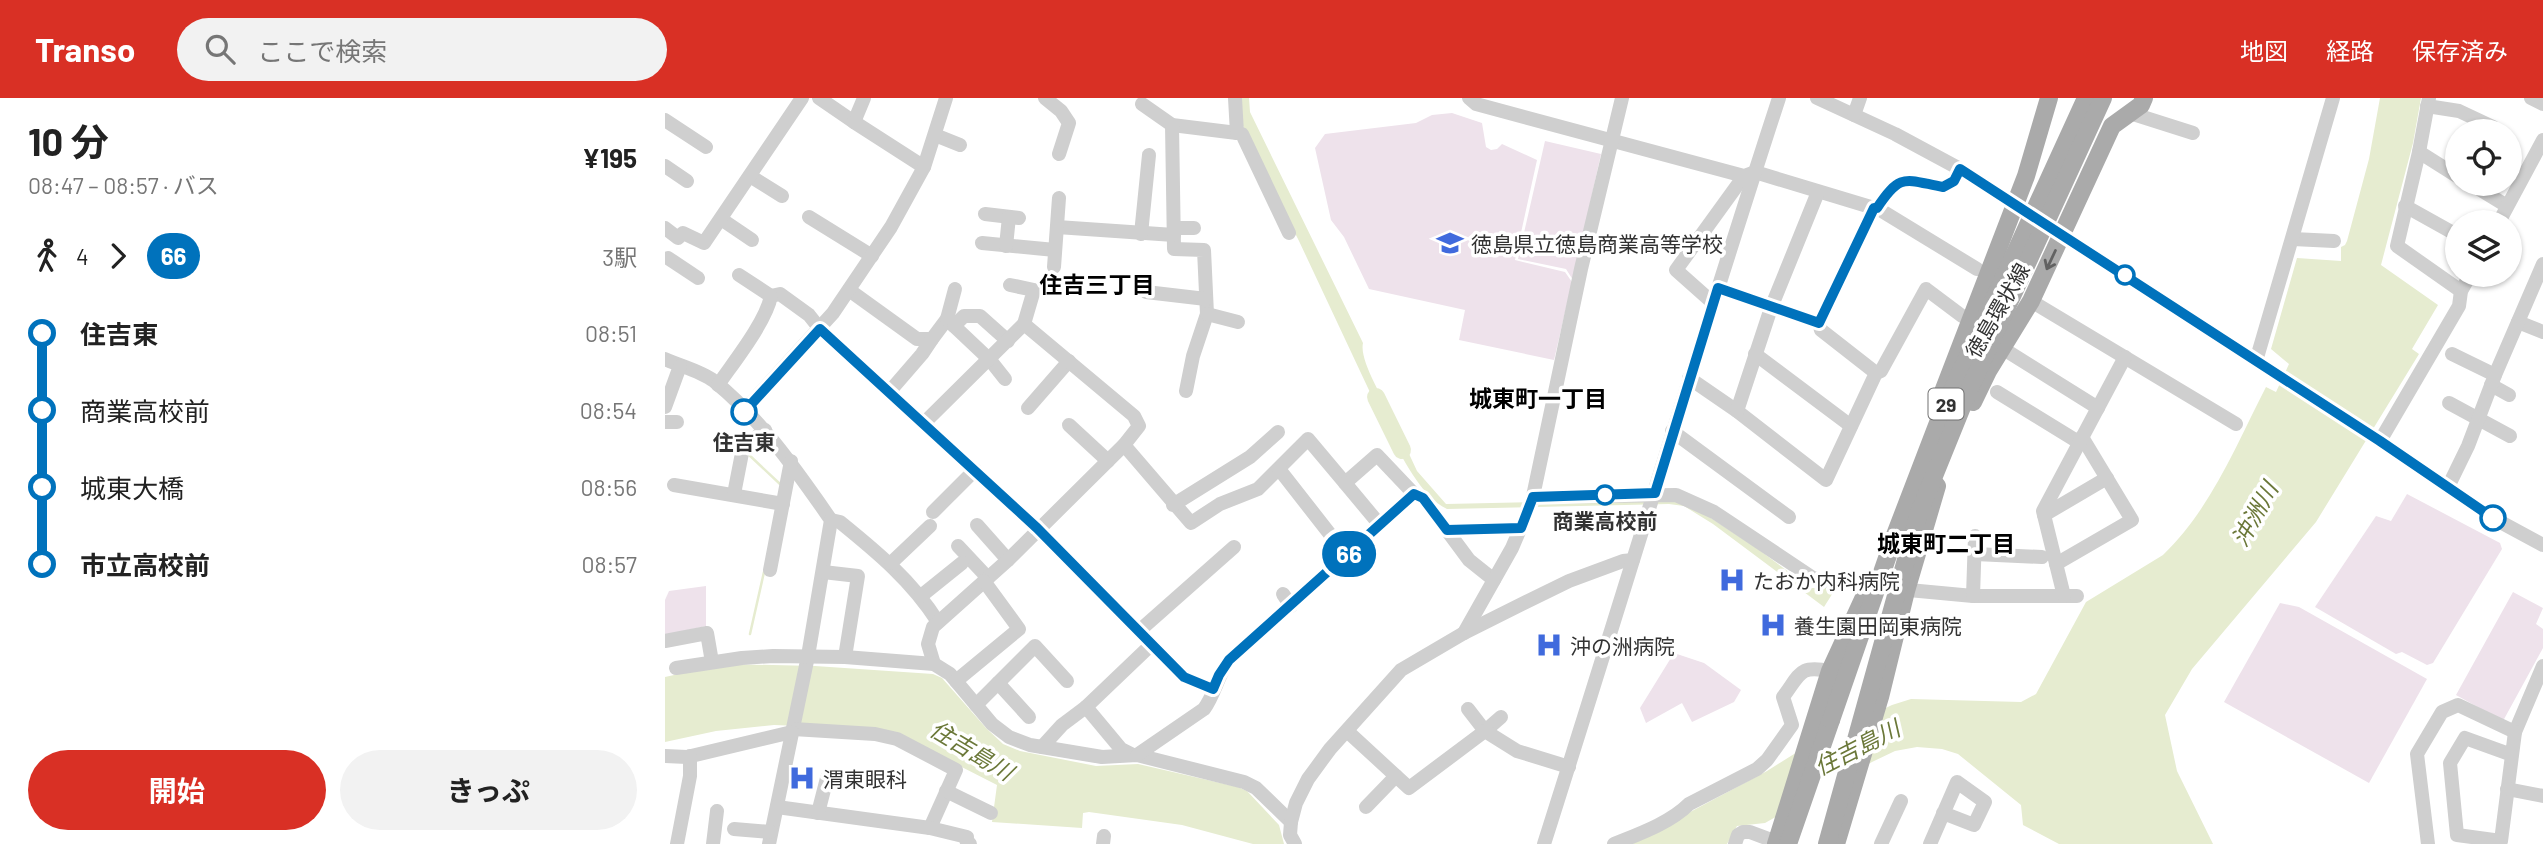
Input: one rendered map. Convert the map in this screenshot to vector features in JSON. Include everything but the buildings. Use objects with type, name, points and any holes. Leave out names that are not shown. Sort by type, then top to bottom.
[{"type":"main road","name":"徳島環状線","points":[[1781,843],[1783,821],[1831,671],[1871,583],[2026,176],[2049,98]]},
{"type":"main road","name":"29","points":[[2026,176],[2061,98]]},
{"type":"main road","points":[[1972,347],[2017,224],[2074,98]]},
{"type":"main road","name":"徳島環状線","points":[[1781,843],[1831,720],[1895,535],[1941,415],[2086,98]]},
{"type":"main road","name":"29","points":[[1827,844],[1919,513],[1968,392],[2103,98]]},
{"type":"main road","points":[[2020,276],[2115,98]]},
{"type":"main road","name":"徳島環状線","points":[[1836,844],[1878,705],[1906,591],[1941,474],[1980,386],[2031,301],[2089,173],[2124,111],[2141,105],[2144,98]]},
{"type":"street","points":[[698,278],[667,261],[678,238],[684,233],[704,243],[802,98]]},
{"type":"street","points":[[819,98],[924,167]]},
{"type":"street","points":[[854,122],[864,98]]},
{"type":"street","points":[[1045,98],[1061,111],[1069,123],[1059,154]]},
{"type":"street","points":[[1235,98],[1237,133]]},
{"type":"street","points":[[1469,98],[1476,104],[1875,208],[1977,269]]},
{"type":"street","points":[[1464,634],[1521,528],[1531,503],[1622,98]]},
{"type":"street","points":[[1544,844],[1653,499],[1749,174],[1779,98]]},
{"type":"street","points":[[1817,98],[1960,169],[2493,518],[2543,545]]},
{"type":"street","points":[[1854,115],[1860,98]]},
{"type":"street","points":[[2261,364],[2333,98]]},
{"type":"street","points":[[2531,98],[2543,104]]},
{"type":"street","points":[[744,411],[820,329],[871,256],[924,167],[935,135],[942,99]]},
{"type":"street","points":[[2461,291],[2397,246],[2428,102],[2476,119]]},
{"type":"street","points":[[1142,104],[1172,125],[1242,134],[1289,233]]},
{"type":"street","points":[[2124,111],[2193,133]]},
{"type":"street","points":[[665,120],[706,147]]},
{"type":"street","points":[[1172,125],[1174,249],[1204,250],[1207,306],[1186,391]]},
{"type":"street","points":[[935,135],[960,145]]},
{"type":"street","points":[[2505,210],[2543,140]]},
{"type":"street","points":[[2419,152],[2445,168]]},
{"type":"street","points":[[1141,234],[1149,155]]},
{"type":"street","points":[[665,166],[687,181]]},
{"type":"street","points":[[1876,373],[1821,330],[1819,323],[1875,208],[1894,186],[1901,181],[1913,180],[1943,187],[1954,181],[1960,169]]},
{"type":"street","points":[[1749,174],[1676,270],[1715,295],[1819,323]]},
{"type":"street","points":[[750,176],[782,196]]},
{"type":"street","points":[[1737,411],[1771,308],[1818,192]]},
{"type":"street","points":[[2490,196],[2507,206]]},
{"type":"street","points":[[1054,267],[1059,198]]},
{"type":"street","points":[[2405,206],[2445,228]]},
{"type":"street","points":[[985,215],[1014,217],[1006,246]]},
{"type":"street","points":[[809,217],[871,256]]},
{"type":"street","points":[[721,219],[752,240]]},
{"type":"street","points":[[1057,227],[1141,234],[1194,228]]},
{"type":"street","points":[[665,228],[678,238]]},
{"type":"street","points":[[2293,239],[2334,241]]},
{"type":"street","points":[[982,243],[1055,250]]},
{"type":"street","points":[[2448,487],[2543,264]]},
{"type":"street","points":[[739,275],[771,296],[780,294],[809,315],[820,329],[1037,528],[1184,677],[1213,689]]},
{"type":"street","points":[[924,423],[1024,324],[1034,290],[1010,285]]},
{"type":"street","points":[[2376,439],[2459,306],[2463,287]]},
{"type":"street","points":[[951,322],[955,289]]},
{"type":"street","points":[[1689,378],[1737,411],[1826,480],[1876,373],[1881,371],[1926,289],[1962,316],[1970,318]]},
{"type":"street","points":[[849,290],[917,339],[932,339]]},
{"type":"street","points":[[1146,292],[1207,306],[1238,322]]},
{"type":"street","points":[[717,385],[740,354],[769,306],[771,296]]},
{"type":"street","points":[[2031,301],[2235,424]]},
{"type":"street","points":[[890,391],[932,339],[951,322],[964,316],[980,316],[1008,341]]},
{"type":"street","points":[[951,322],[990,360],[1005,379]]},
{"type":"street","points":[[2518,322],[2543,332]]},
{"type":"street","points":[[934,664],[927,644],[933,627],[1008,559],[1124,445],[1139,426],[1134,416],[1024,324]]},
{"type":"street","points":[[2002,348],[2098,408]]},
{"type":"street","points":[[1755,354],[1851,426]]},
{"type":"street","points":[[2452,354],[2493,380],[2509,395]]},
{"type":"street","points":[[1531,503],[1653,499],[1676,495],[1705,508],[1760,541],[1813,578],[1824,581],[1871,583],[1906,591],[1973,596],[2071,596],[2056,564],[2043,511],[2125,357]]},
{"type":"street","points":[[665,359],[712,380],[765,430],[831,520],[840,522],[891,563],[921,596],[938,622]]},
{"type":"street","points":[[1028,408],[1069,361]]},
{"type":"street","points":[[665,407],[680,366]]},
{"type":"street","points":[[1997,393],[2081,440],[2132,520],[2056,564]]},
{"type":"street","points":[[2449,403],[2510,436]]},
{"type":"street","points":[[1069,425],[1108,461]]},
{"type":"street","points":[[734,494],[743,448],[765,430]]},
{"type":"street","points":[[1672,431],[1789,517]]},
{"type":"street","points":[[1173,505],[1250,457],[1278,432]]},
{"type":"street","points":[[1124,445],[1191,523],[1220,504],[1258,489],[1308,439],[1380,525]]},
{"type":"street","points":[[1345,483],[1377,456],[1414,494],[1423,498],[1469,560],[1494,580]]},
{"type":"street","points":[[770,570],[790,461]]},
{"type":"street","points":[[891,563],[975,470]]},
{"type":"street","points":[[1279,470],[1347,556]]},
{"type":"street","points":[[2044,515],[2107,478]]},
{"type":"street","points":[[674,485],[781,503]]},
{"type":"street","points":[[676,668],[742,658],[807,660],[845,657],[934,664],[950,674],[992,724],[1009,737],[1030,745],[1102,758],[1135,755],[1204,709],[1229,660],[1287,600],[1347,556],[1414,494]]},
{"type":"street","points":[[734,829],[770,838],[807,660],[831,520]]},
{"type":"street","points":[[977,525],[1008,559]]},
{"type":"street","points":[[1447,530],[1521,528]]},
{"type":"street","points":[[1973,596],[1975,536]]},
{"type":"street","points":[[956,681],[1019,629],[986,580],[958,546]]},
{"type":"street","points":[[1139,631],[1234,547]]},
{"type":"street","points":[[1975,554],[2042,557]]},
{"type":"street","points":[[1290,838],[1296,803],[1308,779],[1401,670],[1464,634],[1569,581],[1623,561],[1633,560]]},
{"type":"street","points":[[921,596],[962,563]]},
{"type":"street","points":[[823,572],[859,576],[845,657]]},
{"type":"street","points":[[665,641],[707,633],[712,662]]},
{"type":"street","points":[[1042,747],[1062,725],[1086,707],[1152,644]]},
{"type":"street","points":[[976,705],[1035,646],[1067,681]]},
{"type":"street","points":[[2512,755],[2465,738],[2450,763],[2456,835],[2501,841],[2515,732],[2537,694],[2543,666]]},
{"type":"street","points":[[1614,844],[1643,832],[1683,811],[1689,804],[1757,769],[1767,760],[1792,725],[1783,697],[1800,674],[1811,668],[1831,671]]},
{"type":"street","points":[[998,683],[1028,717]]},
{"type":"street","points":[[2428,844],[2417,754],[2442,712],[2458,705],[2515,732]]},
{"type":"street","points":[[1086,707],[1121,749],[1135,755],[1244,782],[1256,788],[1290,838]]},
{"type":"street","points":[[1468,709],[1485,731],[1517,751],[1569,767]]},
{"type":"street","points":[[1347,731],[1409,788],[1501,717]]},
{"type":"street","points":[[665,757],[690,756],[793,730],[875,734],[897,739],[956,770],[930,828]]},
{"type":"street","points":[[677,844],[690,776],[690,756]]},
{"type":"street","points":[[1366,807],[1396,776]]},
{"type":"street","points":[[818,813],[827,778]]},
{"type":"street","points":[[2507,789],[2543,796]]},
{"type":"street","points":[[946,791],[991,813]]},
{"type":"street","points":[[1881,844],[1901,801]]},
{"type":"street","points":[[777,807],[930,828],[967,837],[967,843]]},
{"type":"street","points":[[713,844],[717,811]]},
{"type":"street","points":[[1930,844],[1943,813]]},
{"type":"street","points":[[1735,844],[1738,835],[1743,832],[1781,843]]},
{"type":"shaded area","points":[[1452,113],[1482,123],[1486,147],[1491,150],[1502,144],[1537,160],[1515,260],[1565,272],[1572,282],[1554,360],[1459,340],[1465,310],[1369,289],[1344,237],[1331,220],[1315,148],[1325,134],[1416,123],[1432,115]]},
{"type":"shaded area","points":[[1545,141],[1601,154],[1573,280],[1566,269],[1518,259]]},
{"type":"shaded area","points":[[2407,494],[2500,543],[2502,549],[2433,663],[2427,665],[2402,652],[2396,654],[2315,607],[2376,516],[2391,521]]},
{"type":"shaded area","points":[[706,586],[706,626],[665,635],[665,600],[669,591]]},
{"type":"shaded area","points":[[2513,592],[2543,608],[2536,624],[2543,629],[2543,648],[2503,721],[2456,695]]},
{"type":"shaded area","points":[[2280,603],[2299,607],[2427,679],[2369,783],[2224,702]]},
{"type":"shaded area","points":[[1674,653],[1704,663],[1741,690],[1734,702],[1692,722],[1682,703],[1646,723],[1640,708]]},
{"type":"water","points":[[1239,98],[1249,98],[1250,112],[1363,343],[1368,369],[1391,415],[1383,420],[1250,144],[1242,123]]},
{"type":"water","points":[[2380,98],[2421,98],[2413,143],[2381,265],[2438,305],[2412,349],[2419,354],[2316,522],[2192,669],[2165,715],[2177,771],[2213,844],[2059,844],[2023,825],[2021,805],[1958,754],[1942,749],[1917,747],[1895,751],[1872,762],[1765,823],[1737,826],[1727,844],[1625,844],[1767,771],[1810,744],[1892,705],[1911,699],[2021,702],[2036,694],[2086,602],[2163,555],[2180,537],[2209,497],[2266,387],[2276,392],[2289,364],[2271,349],[2297,258],[2341,261],[2341,247],[2347,241],[2369,159]]},
{"type":"water","points":[[1397,428],[1417,471],[1446,504],[1663,499],[1688,503],[1758,549],[1810,588],[1836,588],[1824,607],[1713,524],[1684,506],[1669,504],[1447,509],[1420,486],[1406,464],[1388,432]]},
{"type":"water","name":"住吉島川","points":[[724,664],[815,666],[933,674],[942,678],[1003,744],[1020,751],[1096,766],[1138,764],[1238,787],[1247,791],[1279,825],[1284,844],[1253,844],[1182,825],[1089,812],[1083,813],[1082,828],[992,822],[997,785],[897,734],[875,729],[774,725],[716,731],[665,742],[665,677]]},
{"type":"pier","points":[[1857,718],[1839,784],[1801,806],[1816,737]]},
{"type":"waterway","points":[[1376,397],[1402,450]]},
{"type":"waterway","points":[[731,439],[739,446]]},
{"type":"waterway","points":[[747,453],[780,484]]},
{"type":"waterway","points":[[750,634],[764,572]]},
{"type":"bus line","name":"66","points":[[744,412],[820,329],[1037,528],[1184,677],[1213,689],[1229,660],[1414,494],[1423,498],[1447,530],[1521,528],[1533,497],[1655,493],[1718,288],[1819,323],[1874,208],[1877,208],[1894,186],[1901,181],[1913,180],[1943,187],[1954,181],[1960,169],[2380,441],[2493,518]]},
{"type":"place","name":"徳島県立徳島商業高等学校","points":[[1450,243]]},
{"type":"place","name":"住吉東","points":[[744,412]]},
{"type":"place","name":"商業高校前","points":[[1605,495]]},
{"type":"place","name":"たおか内科病院","points":[[1732,580]]},
{"type":"place","name":"養生園田岡東病院","points":[[1773,625]]},
{"type":"place","name":"沖の洲病院","points":[[1549,645]]},
{"type":"place","name":"渭東眼科","points":[[802,778]]},
{"type":"district","name":"住吉三丁目","points":[[1097,284]]},
{"type":"district","name":"城東町一丁目","points":[[1538,398]]},
{"type":"district","name":"城東町二丁目","points":[[1946,543]]},
{"type":"water label","name":"沖洲川","points":[[2254,514]]}]
